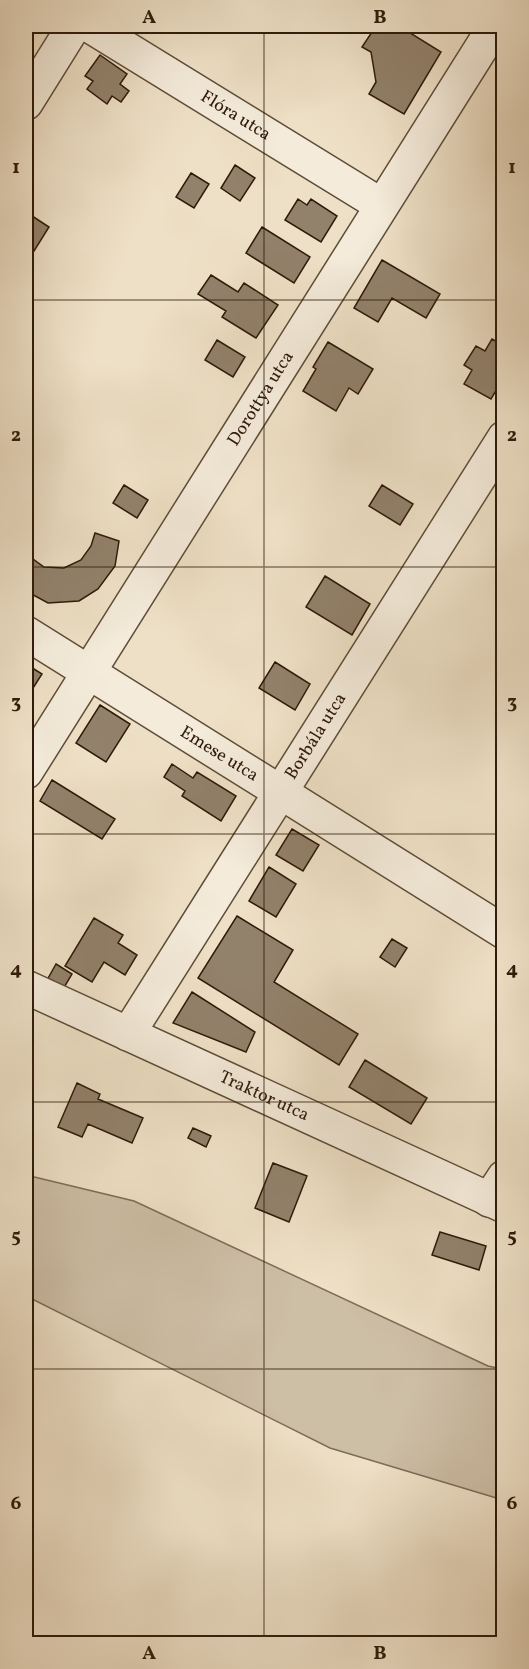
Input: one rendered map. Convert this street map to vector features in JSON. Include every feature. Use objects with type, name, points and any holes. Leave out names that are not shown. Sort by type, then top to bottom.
[{"type":"street","points":[[26,103],[74,26]]},
{"type":"street","name":"Flóra utca","points":[[90,26],[381,204]]},
{"type":"street","name":"Dorottya utca","points":[[26,772],[495,26]]},
{"type":"street","name":"Borbála utca","points":[[128,1034],[504,438]]},
{"type":"street","name":"Emese utca","points":[[26,633],[504,932]]},
{"type":"street","name":"Traktor utca","points":[[26,987],[128,1034],[499,1194]]},
{"type":"shaded area","points":[[26,1175],[134,1201],[488,1366],[503,1369],[503,1500],[330,1448],[26,1296]]},
{"type":"building","points":[[376,26],[399,26],[441,52],[404,114],[369,94],[376,82],[371,52],[362,47]]},
{"type":"building","points":[[443,26],[457,26],[453,32]]},
{"type":"building","points":[[100,55],[127,74],[120,84],[129,91],[121,102],[112,96],[107,104],[87,89],[93,81],[85,76]]},
{"type":"building","points":[[235,165],[255,178],[240,201],[221,188]]},
{"type":"building","points":[[191,173],[209,184],[194,208],[176,197]]},
{"type":"building","points":[[298,199],[307,205],[311,199],[337,216],[321,242],[285,220]]},
{"type":"building","points":[[26,212],[49,227],[29,259],[26,257]]},
{"type":"building","points":[[262,227],[310,257],[294,283],[246,253]]},
{"type":"building","points":[[382,260],[440,294],[426,318],[392,298],[378,322],[354,308]]},
{"type":"building","points":[[211,275],[238,292],[244,283],[278,305],[256,338],[222,317],[226,311],[198,294]]},
{"type":"building","points":[[492,339],[504,346],[504,377],[491,399],[464,384],[472,370],[464,365],[476,346],[485,351]]},
{"type":"building","points":[[217,340],[245,357],[233,377],[205,360]]},
{"type":"building","points":[[328,342],[373,369],[358,394],[349,388],[336,411],[303,391],[316,369],[313,367]]},
{"type":"building","points":[[124,485],[148,500],[137,518],[113,503]]},
{"type":"building","points":[[382,485],[413,504],[400,525],[369,506]]},
{"type":"building","points":[[95,533],[119,541],[115,566],[98,589],[79,601],[48,603],[26,591],[26,554],[44,567],[64,568],[81,560],[91,546]]},
{"type":"building","points":[[325,576],[370,604],[352,635],[306,607]]},
{"type":"building","points":[[275,662],[310,684],[295,710],[259,688]]},
{"type":"building","points":[[26,664],[42,674],[28,696],[26,695]]},
{"type":"building","points":[[100,705],[130,724],[106,762],[76,743]]},
{"type":"building","points":[[172,764],[193,778],[197,772],[236,796],[221,821],[182,796],[185,791],[164,777]]},
{"type":"building","points":[[52,780],[115,819],[102,839],[40,801]]},
{"type":"building","points":[[292,829],[319,845],[303,871],[276,855]]},
{"type":"building","points":[[269,867],[296,884],[276,917],[249,901]]},
{"type":"building","points":[[26,891],[31,894],[26,903]]},
{"type":"building","points":[[237,916],[293,950],[274,982],[358,1034],[339,1065],[198,978]]},
{"type":"building","points":[[94,918],[123,935],[118,943],[137,955],[125,975],[104,962],[92,982],[65,966]]},
{"type":"building","points":[[392,939],[407,948],[395,967],[380,957]]},
{"type":"building","points":[[56,964],[72,974],[62,991],[46,982]]},
{"type":"building","points":[[192,992],[255,1032],[246,1052],[173,1023]]},
{"type":"building","points":[[365,1060],[427,1098],[411,1124],[349,1087]]},
{"type":"building","points":[[77,1083],[100,1094],[98,1099],[143,1118],[132,1143],[88,1124],[82,1137],[58,1127]]},
{"type":"building","points":[[193,1128],[211,1136],[206,1147],[188,1138]]},
{"type":"building","points":[[273,1163],[307,1176],[289,1222],[255,1208]]},
{"type":"building","points":[[440,1232],[486,1246],[479,1270],[432,1255]]}]
